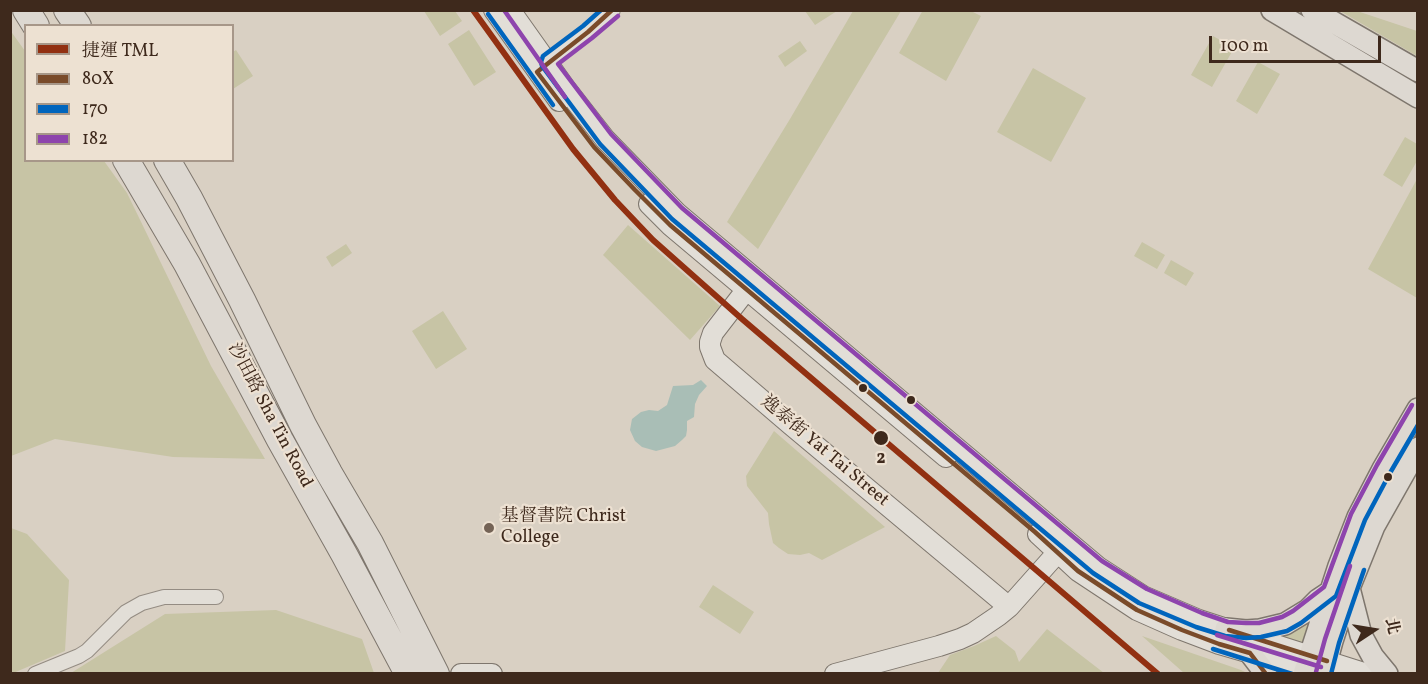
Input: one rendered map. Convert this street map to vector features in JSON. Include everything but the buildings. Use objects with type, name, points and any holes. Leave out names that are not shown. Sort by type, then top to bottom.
[{"type":"highway","points":[[26,10],[35,24]]},
{"type":"highway","points":[[67,10],[77,24]]},
{"type":"highway","name":"沙田路 Sha Tin Road","points":[[127,162],[187,264],[406,670]]},
{"type":"highway","name":"沙田路 Sha Tin Road","points":[[168,162],[195,208],[303,425],[370,543],[433,666]]},
{"type":"main road","points":[[494,10],[543,67]]},
{"type":"main road","points":[[510,10],[594,147],[670,225],[751,284],[1064,548],[1143,596],[1315,668]]},
{"type":"main road","points":[[1272,10],[1418,97]]},
{"type":"main road","points":[[1312,10],[1418,71]]},
{"type":"main road","name":"逸泰街 Yat Tai Street","points":[[751,284],[713,333],[710,347],[716,360],[1009,607]]},
{"type":"main road","points":[[1315,668],[1358,517],[1418,409]]},
{"type":"main road","points":[[1226,629],[1260,630],[1285,624],[1339,590],[1418,448]]},
{"type":"main road","points":[[835,674],[960,639],[985,625],[1009,607],[1064,548]]},
{"type":"main road","points":[[1064,548],[1078,571],[1137,610],[1182,630],[1250,653],[1315,668],[1367,674]]},
{"type":"main road","points":[[1339,590],[1373,657],[1387,674]]},
{"type":"main road","points":[[1250,653],[1266,674]]},
{"type":"main road","points":[[460,674],[492,674]]},
{"type":"street","points":[[543,67],[613,10]]},
{"type":"street","points":[[35,674],[83,653],[126,612],[142,603],[164,597],[216,597]]},
{"type":"shaded area","points":[[923,10],[971,11],[981,16],[946,81],[899,53]]},
{"type":"shaded area","points":[[424,11],[455,11],[462,21],[440,36]]},
{"type":"shaded area","points":[[805,11],[837,11],[815,25]]},
{"type":"shaded area","points":[[853,11],[901,11],[758,249],[727,222]]},
{"type":"shaded area","points":[[1340,11],[1357,11],[1417,31],[1417,56]]},
{"type":"shaded area","points":[[10,30],[24,50],[24,162],[105,162],[127,193],[211,366],[265,459],[173,457],[55,439],[11,456]]},
{"type":"shaded area","points":[[469,30],[496,72],[474,86],[448,44]]},
{"type":"shaded area","points":[[1213,36],[1234,48],[1212,87],[1191,75]]},
{"type":"shaded area","points":[[800,41],[807,51],[785,67],[778,56]]},
{"type":"shaded area","points":[[236,50],[253,76],[234,88],[234,51]]},
{"type":"shaded area","points":[[1258,62],[1280,74],[1257,114],[1236,101]]},
{"type":"shaded area","points":[[1033,68],[1086,98],[1051,162],[997,132]]},
{"type":"shaded area","points":[[1405,137],[1417,144],[1417,161],[1402,187],[1383,175]]},
{"type":"shaded area","points":[[1417,179],[1417,298],[1368,269]]},
{"type":"shaded area","points":[[628,225],[720,306],[690,340],[603,255]]},
{"type":"shaded area","points":[[1142,242],[1165,255],[1157,269],[1134,256]]},
{"type":"shaded area","points":[[346,244],[352,253],[332,267],[326,257]]},
{"type":"shaded area","points":[[1171,260],[1194,273],[1186,286],[1164,273]]},
{"type":"shaded area","points":[[443,311],[467,349],[436,369],[412,331]]},
{"type":"shaded area","points":[[701,380],[707,386],[699,395],[695,404],[694,417],[687,421],[686,436],[682,440],[675,446],[656,451],[642,447],[635,441],[630,430],[632,419],[641,412],[658,411],[667,405],[673,386],[693,385]]},
{"type":"shaded area","points":[[774,431],[885,527],[822,560],[809,553],[788,554],[773,543],[768,513],[747,486],[746,476]]},
{"type":"shaded area","points":[[11,528],[27,534],[69,580],[65,651],[11,674]]},
{"type":"shaded area","points":[[713,585],[754,612],[740,634],[699,607]]},
{"type":"shaded area","points":[[276,610],[362,639],[374,673],[71,673],[165,614]]},
{"type":"shaded area","points":[[1317,610],[1301,649],[1265,637]]},
{"type":"shaded area","points":[[1047,629],[1104,673],[938,673],[950,655],[996,636],[1015,651],[1019,662]]},
{"type":"shaded area","points":[[1142,636],[1241,670],[1247,673],[1184,673]]},
{"type":"metro line","name":"TML","points":[[473,10],[573,149],[615,200],[653,240],[742,319],[1158,674]]},
{"type":"transit line","name":"182","points":[[504,10],[565,97]]},
{"type":"transit line","name":"170","points":[[601,10],[543,56],[541,62],[600,144],[672,219],[1093,573],[1139,603],[1196,627],[1225,636],[1261,637],[1287,631],[1301,623],[1336,596],[1365,520],[1418,425]]},
{"type":"transit line","name":"80X","points":[[612,10],[537,72],[594,147],[635,190],[670,225],[1035,532],[1078,571],[1137,610],[1182,630],[1250,653],[1266,674]]},
{"type":"transit line","name":"170","points":[[488,14],[553,105]]},
{"type":"transit line","name":"182","points":[[618,16],[558,64],[611,134],[682,208],[1102,561],[1147,589],[1228,622],[1259,623],[1282,617],[1293,611],[1324,587],[1351,514],[1412,405]]},
{"type":"transit line","name":"182","points":[[1316,672],[1350,566]]},
{"type":"transit line","name":"170","points":[[1331,674],[1364,570]]},
{"type":"transit line","name":"80X","points":[[1229,630],[1327,661]]},
{"type":"transit line","name":"182","points":[[1217,635],[1321,667]]},
{"type":"transit line","name":"170","points":[[1213,649],[1292,674]]},
{"type":"place","name":"2","points":[[881,438]]},
{"type":"place","name":"基督書院 Christ College","points":[[489,528]]}]
